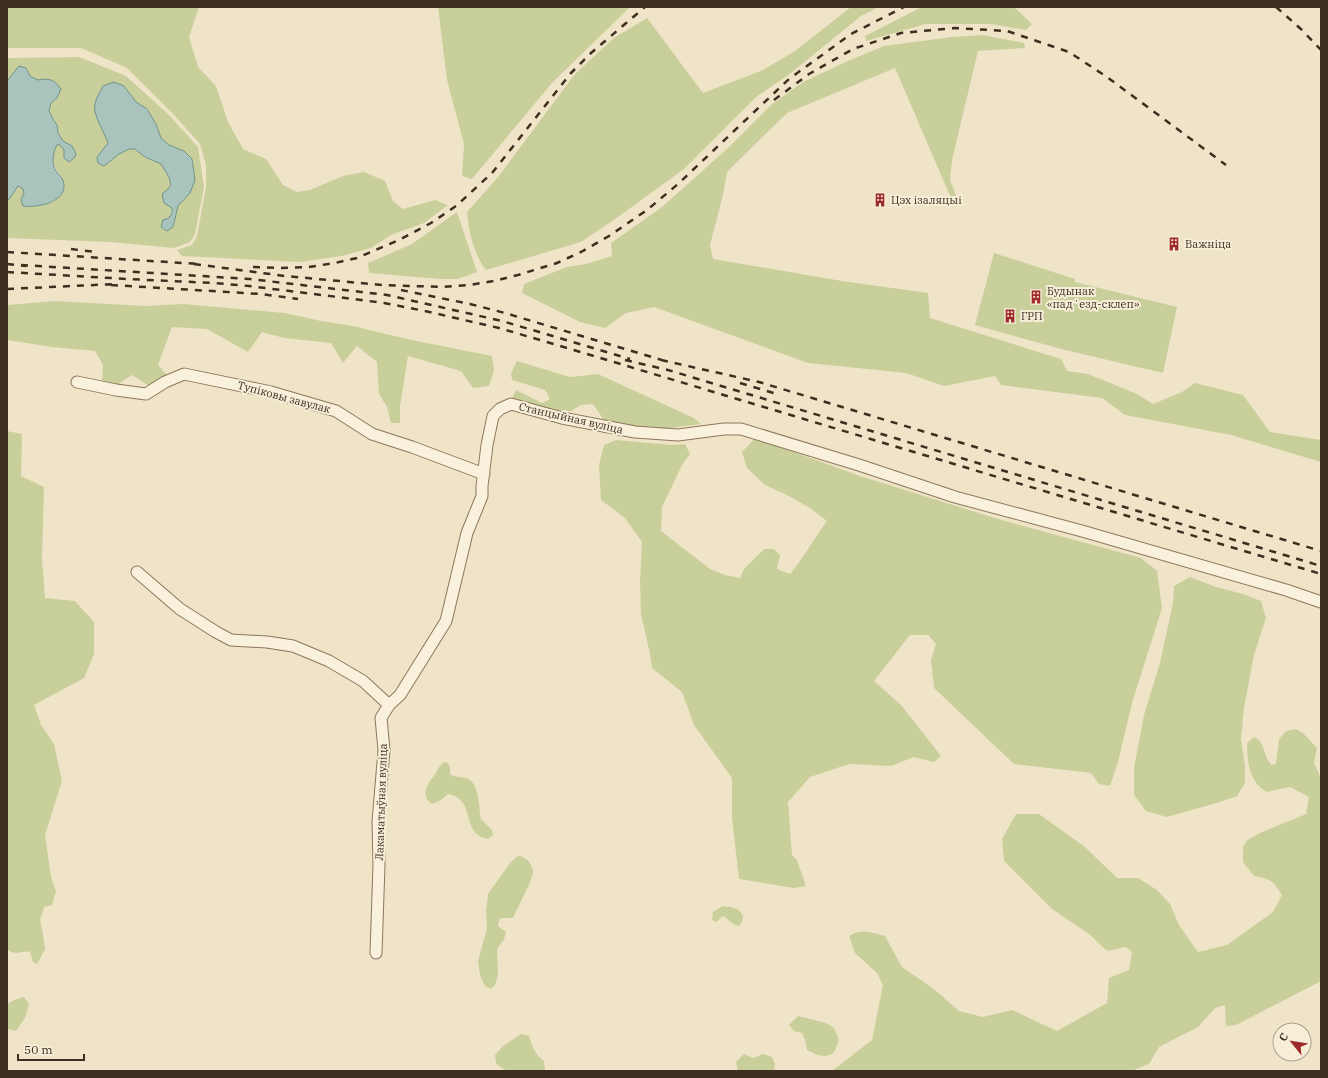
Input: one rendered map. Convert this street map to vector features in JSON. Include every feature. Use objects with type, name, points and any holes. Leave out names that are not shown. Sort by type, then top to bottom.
[{"type":"street","name":"Тупіковы завулак","points":[[77,382],[146,394],[165,382],[184,374],[264,391],[336,411],[372,434],[412,446],[484,474]]},
{"type":"street","name":"Станцыйная вуліца","points":[[389,705],[400,695],[446,621],[467,534],[482,496],[487,445],[493,416],[500,409],[511,404],[562,418],[635,432],[678,435],[724,429],[740,429],[858,465],[955,497],[1089,533],[1286,590],[1321,602]]},
{"type":"street","points":[[137,572],[180,609],[231,640],[267,642],[293,646],[329,661],[363,682],[389,705]]},
{"type":"street","name":"Лакаматыўная вуліца","points":[[376,953],[379,865],[378,822],[384,750],[381,718],[389,705]]},
{"type":"green space","points":[[7,7],[199,7],[189,37],[198,67],[216,86],[228,122],[243,149],[266,159],[283,185],[297,192],[310,190],[343,176],[364,172],[385,181],[393,201],[403,209],[435,200],[448,205],[424,223],[391,235],[371,248],[342,256],[300,262],[182,256],[177,250],[192,245],[197,236],[206,187],[206,165],[200,144],[174,115],[127,68],[81,48],[7,48]]},
{"type":"green space","points":[[438,7],[630,7],[552,83],[472,179],[462,176],[464,144],[447,80]]},
{"type":"green space","points":[[851,7],[879,7],[861,16],[791,73],[756,97],[684,169],[618,217],[581,242],[486,270],[478,257],[472,242],[467,212],[498,177],[575,74],[614,38],[647,18],[703,93],[763,70],[795,51]]},
{"type":"green space","points":[[922,7],[1014,7],[1032,24],[1026,30],[990,24],[926,24],[866,41],[865,36]]},
{"type":"green space","points":[[982,35],[1024,43],[1025,48],[978,51],[952,160],[950,180],[959,203],[954,205],[895,68],[787,113],[727,172],[723,195],[710,245],[713,259],[842,281],[928,293],[930,318],[1061,359],[1067,371],[1088,374],[1137,394],[1153,404],[1182,392],[1195,383],[1243,395],[1270,432],[1321,440],[1321,462],[1231,435],[1125,415],[1102,398],[1001,385],[995,376],[944,386],[906,373],[808,363],[654,307],[626,313],[605,328],[580,322],[522,293],[524,284],[567,267],[586,264],[612,256],[611,243],[662,207],[727,149],[771,105],[803,82],[884,46],[952,37]]},
{"type":"green space","points":[[79,57],[126,76],[169,115],[198,147],[204,187],[195,234],[190,242],[174,248],[110,242],[7,238],[7,201],[18,186],[23,189],[24,193],[21,200],[30,207],[53,202],[62,177],[56,169],[53,158],[55,149],[57,144],[59,144],[64,150],[72,147],[63,141],[58,133],[57,125],[49,111],[51,103],[57,98],[47,79],[38,80],[30,76],[26,68],[19,66],[7,81],[7,58]],"holes":[[[124,86],[136,102],[147,109],[156,124],[161,138],[169,145],[184,151],[190,193],[178,206],[173,227],[169,219],[171,208],[167,190],[171,185],[169,177],[161,164],[146,157],[135,149],[129,149],[119,154],[104,166],[97,157],[108,143],[95,114]]]},
{"type":"green space","points":[[457,212],[477,272],[458,279],[440,279],[369,273],[368,263],[412,244]]},
{"type":"green space","points":[[994,253],[1075,279],[1075,282],[1177,307],[1163,373],[1065,350],[975,325]]},
{"type":"green space","points":[[55,301],[146,306],[183,304],[285,313],[492,356],[494,370],[489,386],[473,388],[461,371],[408,356],[400,406],[400,423],[391,423],[387,407],[379,394],[377,362],[357,346],[343,363],[331,343],[284,338],[262,332],[248,352],[207,329],[172,327],[158,365],[167,375],[149,386],[132,375],[114,387],[102,380],[103,365],[95,351],[52,347],[7,340],[7,305]]},
{"type":"green space","points":[[517,361],[570,377],[598,374],[694,418],[701,424],[655,430],[606,423],[593,404],[581,405],[571,411],[557,413],[517,402],[512,398],[516,390],[542,403],[550,399],[545,390],[512,380],[511,373]]},
{"type":"green space","points":[[7,431],[22,434],[21,476],[44,487],[42,559],[45,598],[75,601],[94,622],[94,654],[84,678],[34,705],[41,725],[54,744],[62,781],[45,835],[51,877],[56,891],[52,905],[44,907],[40,920],[45,949],[37,964],[33,962],[30,952],[13,953],[7,949]]},
{"type":"green space","points":[[755,438],[860,476],[998,519],[1141,558],[1157,571],[1162,608],[1132,703],[1118,762],[1110,786],[1099,784],[1091,773],[1014,764],[934,688],[931,660],[936,644],[928,635],[910,635],[874,681],[901,705],[941,756],[934,762],[914,757],[891,766],[849,764],[810,777],[788,802],[792,855],[797,860],[806,886],[794,888],[739,879],[732,818],[732,778],[694,725],[682,692],[652,668],[641,614],[640,581],[642,542],[625,518],[601,500],[599,465],[604,445],[616,440],[672,445],[685,444],[690,454],[682,465],[662,507],[661,531],[710,569],[725,575],[740,578],[744,569],[764,549],[774,549],[780,555],[777,569],[790,574],[827,521],[810,508],[765,485],[747,468],[742,452]]},
{"type":"green space","points":[[1190,577],[1261,601],[1266,618],[1254,655],[1244,708],[1241,739],[1245,766],[1245,783],[1237,796],[1167,817],[1146,811],[1134,795],[1134,768],[1144,715],[1160,663],[1173,603],[1174,586]]},
{"type":"green space","points":[[1296,729],[1304,734],[1317,748],[1314,763],[1321,778],[1321,981],[1236,1025],[1226,1026],[1225,1005],[1215,1008],[1198,1027],[1159,1047],[1149,1064],[1131,1071],[832,1071],[872,1040],[883,985],[877,973],[855,953],[849,936],[857,932],[871,932],[885,936],[902,967],[934,989],[959,1011],[983,1017],[1012,1010],[1057,1031],[1107,1003],[1109,978],[1129,970],[1132,952],[1126,947],[1107,951],[1089,934],[1052,909],[1004,861],[1002,839],[1016,814],[1039,814],[1085,847],[1117,878],[1138,878],[1157,890],[1170,904],[1179,925],[1198,952],[1227,945],[1273,912],[1282,895],[1271,881],[1254,876],[1243,862],[1243,847],[1247,840],[1262,832],[1306,814],[1309,797],[1290,787],[1266,792],[1256,782],[1249,767],[1247,743],[1254,737],[1258,739],[1263,746],[1269,762],[1272,765],[1276,764],[1279,739],[1286,731]]},
{"type":"green space","points":[[444,762],[448,763],[450,767],[450,774],[472,781],[478,796],[481,819],[492,830],[493,835],[488,839],[479,836],[474,830],[463,803],[457,797],[448,794],[441,800],[432,804],[428,800],[425,792],[426,788],[439,767]]},
{"type":"green space","points":[[518,856],[523,857],[530,863],[533,875],[513,918],[502,918],[499,920],[498,926],[506,932],[504,939],[497,949],[498,975],[495,985],[491,989],[485,986],[480,975],[478,961],[487,928],[486,911],[488,894],[510,863]]},
{"type":"green space","points":[[723,906],[733,907],[740,911],[743,918],[739,926],[723,916],[716,922],[712,920],[713,912]]},
{"type":"green space","points":[[24,997],[29,1004],[25,1018],[16,1031],[7,1029],[7,1004]]},
{"type":"green space","points":[[798,1016],[826,1023],[834,1028],[839,1040],[834,1052],[828,1056],[824,1056],[807,1050],[802,1033],[794,1031],[789,1025]]},
{"type":"green space","points":[[521,1034],[529,1036],[536,1053],[544,1061],[545,1071],[507,1071],[496,1064],[495,1055],[503,1046]]},
{"type":"green space","points":[[744,1054],[753,1058],[763,1054],[772,1057],[775,1064],[774,1071],[738,1071],[736,1062]]},
{"type":"water","points":[[19,66],[26,68],[30,76],[38,80],[51,80],[61,89],[57,98],[51,103],[49,111],[57,125],[58,133],[63,141],[72,146],[76,154],[75,157],[69,162],[64,158],[64,150],[59,144],[57,145],[54,151],[53,165],[63,180],[63,190],[60,196],[55,200],[35,206],[23,206],[21,200],[24,193],[23,189],[18,186],[7,201],[7,81]]},
{"type":"water","points":[[114,82],[124,86],[136,102],[147,109],[156,124],[161,138],[169,145],[184,151],[192,159],[195,180],[190,193],[178,206],[173,227],[167,231],[161,227],[163,220],[169,218],[172,213],[172,208],[164,203],[162,194],[171,185],[169,177],[161,164],[145,157],[135,149],[129,149],[119,154],[104,166],[98,163],[97,157],[108,143],[95,113],[95,104],[103,86]]},
{"type":"railway","points":[[253,267],[309,267],[357,258],[399,240],[431,223],[456,206],[492,173],[571,73],[591,53],[645,7]]},
{"type":"railway","points":[[194,264],[285,276],[382,285],[443,287],[494,281],[557,263],[581,252],[609,236],[647,210],[678,184],[789,79],[851,34],[904,7]]},
{"type":"railway","points":[[1276,7],[1302,30],[1321,50]]},
{"type":"railway","points":[[774,100],[809,74],[853,49],[901,33],[955,28],[1007,31],[1069,52],[1107,77],[1226,165]]},
{"type":"railway","points":[[71,249],[95,252]]},
{"type":"railway","points":[[7,252],[199,264]]},
{"type":"railway","points":[[7,264],[26,266]]},
{"type":"railway","points":[[21,265],[250,279],[387,295],[502,321],[630,359]]},
{"type":"railway","points":[[7,272],[249,286],[384,303],[499,328],[1321,574]]},
{"type":"railway","points":[[7,289],[116,284]]},
{"type":"railway","points":[[111,285],[261,294],[298,299]]},
{"type":"railway","points":[[401,290],[470,304],[505,313],[665,361]]},
{"type":"railway","points":[[625,360],[668,370],[1321,566]]},
{"type":"railway","points":[[661,360],[759,382],[1321,551]]},
{"type":"railway","points":[[740,383],[777,394]]},
{"type":"place","name":"Цэх ізаляцыі","points":[[880,200]]},
{"type":"place","name":"Важніца","points":[[1174,244]]},
{"type":"place","name":"Будынак «падʼезд-склеп»","points":[[1036,297]]},
{"type":"place","name":"ГРП","points":[[1010,316]]}]
